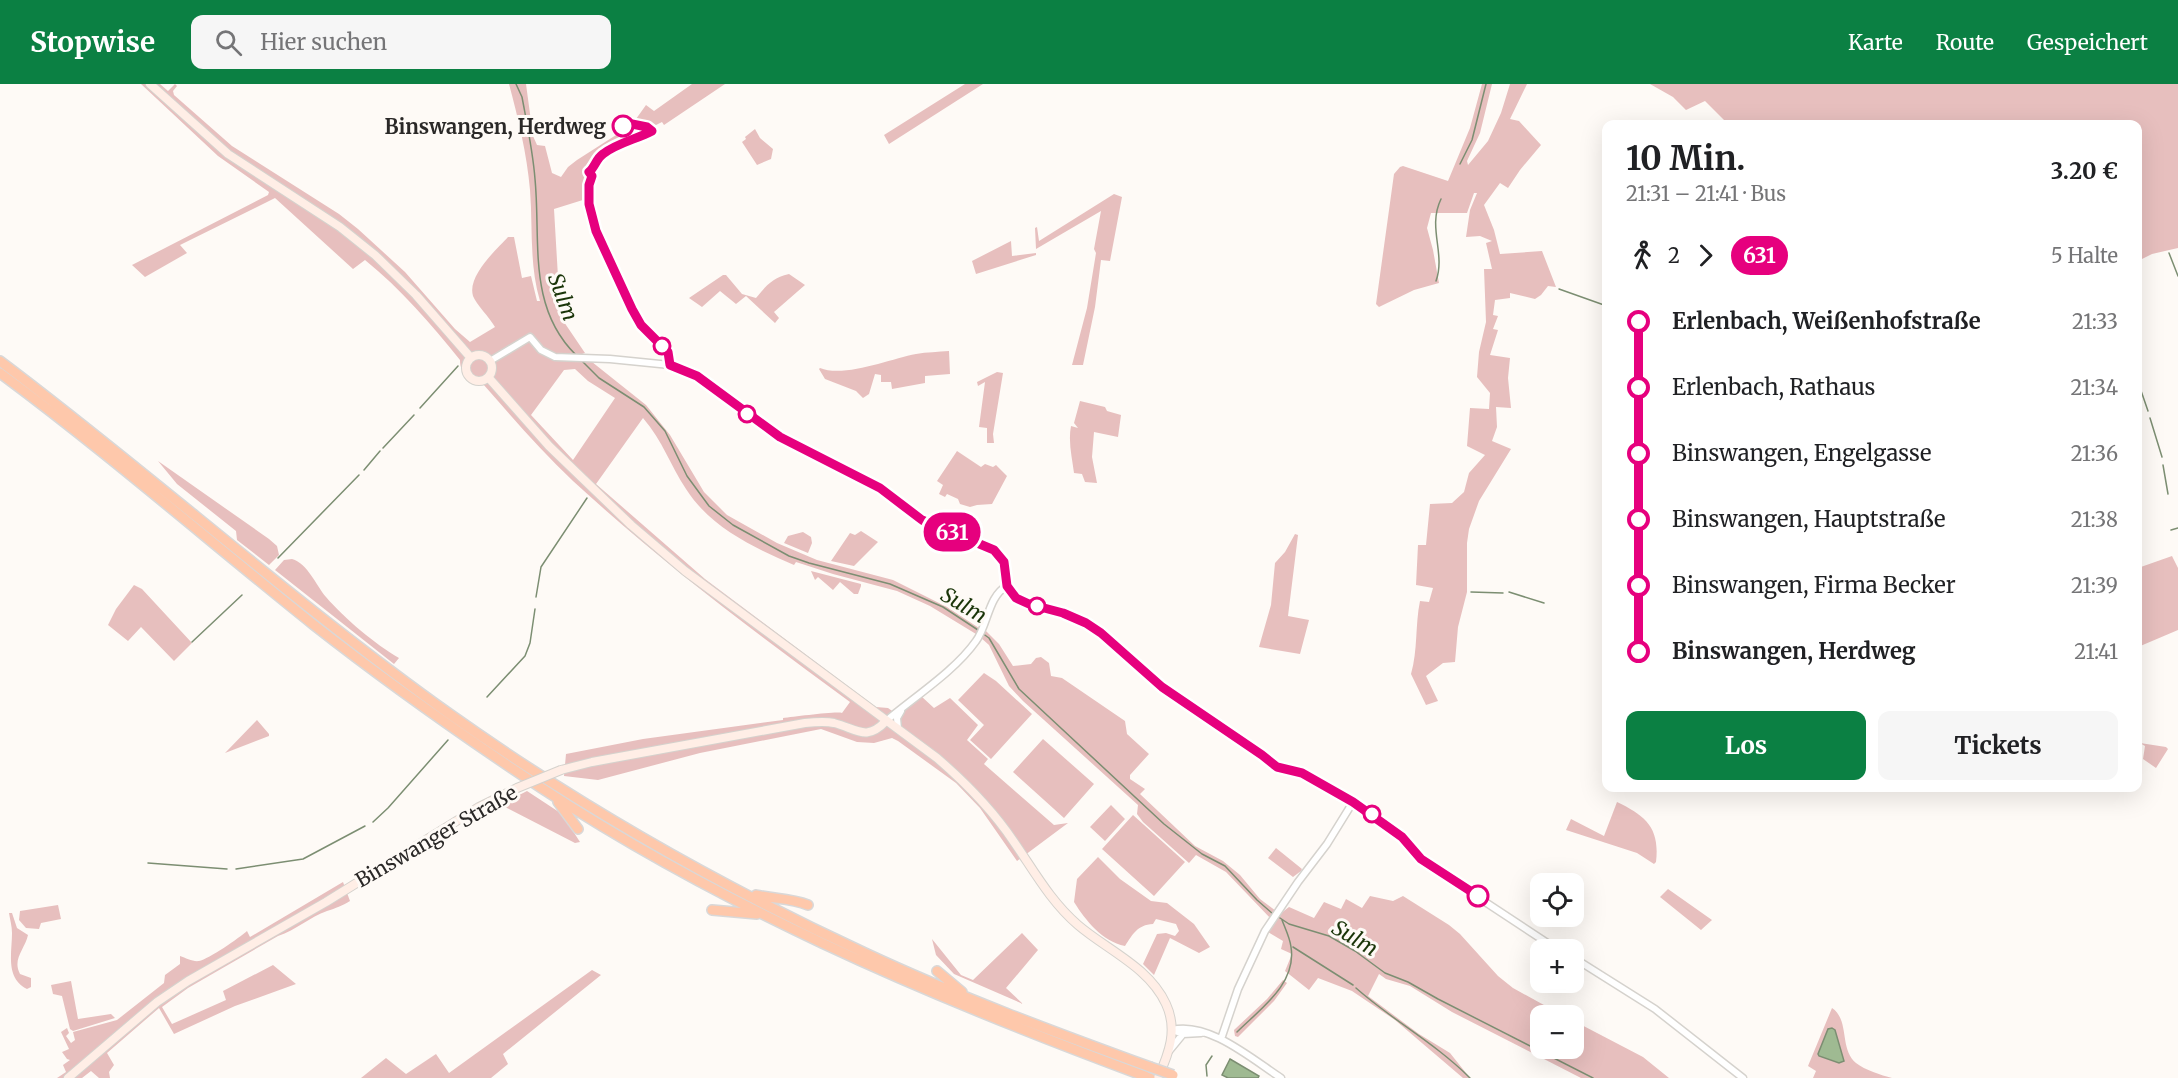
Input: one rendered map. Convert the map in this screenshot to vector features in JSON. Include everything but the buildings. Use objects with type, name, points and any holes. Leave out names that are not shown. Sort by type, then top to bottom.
[{"type":"highway","points":[[0,361],[78,421],[256,572]]},
{"type":"highway","points":[[0,373],[256,572],[391,672],[513,757],[610,819],[739,891],[865,953],[1149,1074]]},
{"type":"highway","points":[[270,582],[397,688],[550,794],[646,851],[764,915],[906,982],[977,1012],[1149,1074],[1177,1077]]},
{"type":"highway","points":[[550,794],[578,829]]},
{"type":"highway","points":[[739,891],[769,898],[794,900],[808,905]]},
{"type":"highway","points":[[712,909],[764,915]]},
{"type":"highway","points":[[937,971],[965,996]]},
{"type":"main road","points":[[150,84],[228,154],[323,215],[375,255],[416,295],[471,358]]},
{"type":"main road","points":[[481,355],[490,361],[492,368],[488,378],[480,381],[469,376],[467,368],[471,358],[481,355]]},
{"type":"main road","points":[[488,378],[549,446],[631,525],[702,583],[946,765],[984,802],[1044,887],[1065,912],[1078,925],[1141,972],[1155,986],[1167,1006],[1172,1030],[1169,1051],[1158,1078]]},
{"type":"main road","name":"Binswanger Straße","points":[[68,1078],[140,1015],[188,981],[326,902],[479,807],[517,788],[561,770],[592,762],[805,723],[833,723],[864,733],[875,731],[886,721]]},
{"type":"street","points":[[490,361],[530,337],[547,355],[555,357],[648,362],[684,369],[780,437],[880,488],[922,520],[994,550],[1004,562],[1007,586],[1012,595],[1020,601],[1063,613],[1086,623],[1109,640],[1162,687],[1262,755],[1273,765],[1302,773],[1353,802],[1402,837],[1426,863],[1541,939]]},
{"type":"street","points":[[886,721],[966,653],[981,632],[995,597],[1007,586]]},
{"type":"street","points":[[898,729],[897,718],[903,708]]},
{"type":"street","points":[[1221,1039],[1238,989],[1272,920],[1327,844],[1353,802]]},
{"type":"street","points":[[1584,964],[1655,1009],[1743,1078]]},
{"type":"street","points":[[1172,1030],[1195,1029],[1221,1039],[1281,1078]]},
{"type":"street","points":[[1172,1030],[1183,1034],[1203,1033]]},
{"type":"street","points":[[1169,1051],[1183,1034]]},
{"type":"shaded area","points":[[141,84],[160,84],[168,91],[175,84],[177,86],[173,91],[174,95],[232,146],[339,214],[358,229],[405,272],[455,329],[470,342],[495,327],[473,296],[472,288],[478,272],[508,237],[514,237],[522,278],[531,276],[537,301],[540,301],[533,259],[527,163],[509,84],[526,84],[533,136],[537,145],[545,146],[552,173],[561,177],[577,160],[627,128],[641,129],[643,132],[641,134],[611,144],[596,155],[588,170],[586,199],[554,209],[560,311],[564,322],[585,353],[582,354],[646,405],[670,435],[704,492],[727,515],[777,543],[817,560],[893,580],[947,607],[979,628],[976,634],[930,606],[897,591],[796,562],[794,565],[734,535],[707,515],[696,502],[680,480],[656,435],[643,418],[596,484],[705,579],[876,707],[888,708],[899,716],[921,696],[934,708],[950,698],[978,725],[967,740],[988,759],[984,764],[1054,825],[1068,823],[1017,861],[980,808],[956,783],[898,741],[892,738],[874,743],[857,742],[821,729],[700,753],[598,780],[564,776],[566,754],[643,739],[783,720],[783,718],[842,713],[850,702],[708,595],[606,511],[550,458],[483,384],[467,376],[460,365],[460,360],[427,320],[391,283],[365,260],[353,269],[275,198],[180,245],[187,253],[145,277],[132,265],[268,195],[269,192],[218,156]],"holes":[[[575,369],[588,381],[615,398],[573,460],[531,415],[564,370]]]},
{"type":"shaded area","points":[[692,84],[725,84],[664,125],[662,122],[656,125],[637,121],[636,119],[646,105],[654,111]]},
{"type":"shaded area","points":[[965,84],[983,84],[889,144],[884,135]]},
{"type":"shaded area","points":[[1482,84],[1492,84],[1480,133],[1467,161],[1468,165],[1488,141],[1501,113],[1510,84],[1527,84],[1510,119],[1519,121],[1541,145],[1508,188],[1500,183],[1484,205],[1500,254],[1542,251],[1556,287],[1548,286],[1535,299],[1510,293],[1510,298],[1495,300],[1493,315],[1498,316],[1493,329],[1498,330],[1490,355],[1510,358],[1508,378],[1511,408],[1496,407],[1497,427],[1492,441],[1511,449],[1479,501],[1469,529],[1467,592],[1458,627],[1455,662],[1443,663],[1426,676],[1438,701],[1426,705],[1411,674],[1420,601],[1429,602],[1433,588],[1416,585],[1418,545],[1426,545],[1430,504],[1452,503],[1464,492],[1469,473],[1485,455],[1467,446],[1470,408],[1489,409],[1490,393],[1477,377],[1479,352],[1486,322],[1484,269],[1492,269],[1486,243],[1492,241],[1480,236],[1466,237],[1470,210],[1477,193],[1474,193],[1467,213],[1431,213],[1427,228],[1439,283],[1414,290],[1379,307],[1376,304],[1394,174],[1403,166],[1448,181],[1470,128]]},
{"type":"shaded area","points":[[1650,84],[2178,84],[2178,248],[2152,254],[2142,259],[2142,120],[1724,120],[1705,101],[1686,110],[1673,97]]},
{"type":"shaded area","points":[[755,129],[760,138],[773,149],[771,159],[757,165],[742,142]]},
{"type":"shaded area","points":[[1114,194],[1122,197],[1110,261],[1101,260],[1095,307],[1083,365],[1072,365],[1087,308],[1101,211],[1036,249],[1035,228],[1037,227],[1039,241]]},
{"type":"shaded area","points":[[1011,241],[1012,256],[1036,253],[1036,255],[976,274],[972,261]]},
{"type":"shaded area","points":[[789,274],[805,285],[774,312],[779,318],[775,323],[746,296],[736,304],[720,291],[702,307],[689,298],[726,275],[742,294],[756,298],[770,283]]},
{"type":"shaded area","points":[[949,351],[950,374],[925,376],[925,383],[892,389],[891,382],[881,382],[881,375],[875,374],[869,394],[863,398],[856,391],[825,379],[819,369],[841,371],[867,367],[916,354]]},
{"type":"shaded area","points":[[997,372],[1003,373],[993,434],[994,443],[987,443],[987,428],[979,427],[985,382],[978,386],[977,382]]},
{"type":"shaded area","points":[[1080,401],[1105,407],[1107,411],[1121,415],[1118,437],[1094,432],[1092,457],[1097,483],[1085,482],[1082,474],[1074,473],[1070,432],[1071,426],[1078,428],[1074,423]]},
{"type":"shaded area","points":[[957,451],[981,467],[985,464],[993,467],[996,465],[1007,476],[992,504],[970,507],[960,504],[958,499],[947,494],[945,497],[939,494],[943,485],[937,481]]},
{"type":"shaded area","points":[[158,461],[269,539],[277,546],[279,555],[269,565],[237,540],[236,531],[177,484]]},
{"type":"shaded area","points":[[861,531],[878,542],[854,566],[831,561],[850,533],[855,535]]},
{"type":"shaded area","points":[[803,532],[811,537],[812,543],[808,553],[784,543],[788,536]]},
{"type":"shaded area","points":[[1295,534],[1298,535],[1288,616],[1309,620],[1300,654],[1259,647],[1271,605],[1275,563],[1285,552]]},
{"type":"shaded area","points":[[2172,556],[2178,568],[2178,630],[2142,645],[2142,567]]},
{"type":"shaded area","points":[[292,559],[303,565],[326,597],[351,622],[399,658],[394,664],[275,570],[284,560]]},
{"type":"shaded area","points":[[811,571],[861,584],[858,594],[854,594],[840,582],[833,590],[818,577],[815,580]]},
{"type":"shaded area","points":[[134,585],[142,589],[192,643],[174,661],[141,627],[128,641],[108,625],[116,609]]},
{"type":"shaded area","points":[[984,629],[999,644],[1013,666],[1031,664],[1036,658],[1041,657],[1049,663],[1051,676],[1062,678],[1125,721],[1127,734],[1149,754],[1130,775],[1130,779],[1145,789],[1140,794],[1195,846],[1223,861],[1240,875],[1260,899],[1280,914],[1289,907],[1314,918],[1324,902],[1341,909],[1346,899],[1362,908],[1370,896],[1393,901],[1403,896],[1449,925],[1498,976],[1513,988],[1544,1005],[1530,1005],[1530,1052],[1452,1012],[1410,986],[1386,979],[1379,974],[1368,996],[1419,1034],[1450,1053],[1470,1078],[1463,1078],[1395,1020],[1352,991],[1318,978],[1309,990],[1285,971],[1292,954],[1281,949],[1283,941],[1268,932],[1274,922],[1226,872],[1196,855],[1189,863],[1143,822],[1137,814],[1138,805],[1009,686],[989,645],[980,637]]},
{"type":"shaded area","points":[[984,673],[1032,714],[991,759],[970,740],[984,725],[958,700]]},
{"type":"shaded area","points":[[257,720],[269,736],[225,753]]},
{"type":"shaded area","points":[[1043,739],[1094,784],[1064,818],[1013,772]]},
{"type":"shaded area","points":[[2142,743],[2168,749],[2156,768],[2143,759],[2145,746]]},
{"type":"shaded area","points":[[527,791],[562,814],[580,842],[575,843],[505,807],[468,821]]},
{"type":"shaded area","points":[[1617,802],[1636,812],[1649,824],[1656,840],[1656,862],[1654,864],[1637,853],[1566,830],[1571,819],[1604,836]]},
{"type":"shaded area","points":[[1111,805],[1125,819],[1105,841],[1090,827]]},
{"type":"shaded area","points":[[1133,815],[1185,862],[1154,896],[1102,849]]},
{"type":"shaded area","points":[[1276,848],[1302,869],[1301,871],[1293,877],[1268,858]]},
{"type":"shaded area","points":[[1098,857],[1120,879],[1151,901],[1167,903],[1194,924],[1210,947],[1199,953],[1170,938],[1154,975],[1143,964],[1157,934],[1166,933],[1175,936],[1179,931],[1176,924],[1156,919],[1153,924],[1143,926],[1136,931],[1125,946],[1102,935],[1089,923],[1074,902],[1077,879]]},
{"type":"shaded area","points":[[343,882],[350,901],[278,936],[188,988],[162,1007],[172,1024],[226,1000],[223,991],[273,965],[296,984],[235,1006],[174,1034],[159,1008],[107,1053],[114,1065],[109,1072],[110,1078],[99,1078],[91,1071],[82,1078],[57,1078],[66,1072],[63,1065],[70,1060],[62,1052],[69,1049],[61,1032],[67,1028],[69,1033],[66,1036],[71,1043],[75,1040],[73,1032],[117,1020],[164,983],[165,975],[180,964],[180,956],[194,961],[204,959],[247,931],[250,937]]},
{"type":"shaded area","points":[[1668,889],[1712,920],[1701,930],[1660,897]]},
{"type":"shaded area","points":[[58,905],[61,919],[41,923],[39,929],[26,928],[19,920],[20,911]]},
{"type":"shaded area","points":[[9,913],[12,913],[17,928],[28,935],[17,964],[20,974],[31,978],[31,987],[27,989],[15,978],[11,964],[12,930]]},
{"type":"shaded area","points":[[1022,933],[1038,950],[1006,988],[1023,1004],[954,974],[936,955],[932,939],[961,975],[973,980]]},
{"type":"shaded area","points":[[592,970],[601,975],[503,1054],[508,1064],[491,1078],[361,1078],[386,1058],[406,1074],[436,1054],[449,1073]]},
{"type":"shaded area","points":[[1283,980],[1287,983],[1274,1001],[1238,1037],[1235,1036],[1234,1030],[1267,999]]},
{"type":"shaded area","points":[[71,981],[78,1019],[111,1014],[115,1018],[73,1031],[70,1029],[62,996],[53,994],[51,985]]},
{"type":"shaded area","points":[[1832,1008],[1838,1013],[1848,1050],[1856,1063],[1892,1078],[1813,1078],[1816,1071],[1808,1066]]},
{"type":"shaded area","points":[[1584,1026],[1643,1057],[1669,1078],[1581,1078],[1544,1059],[1584,1059]]},
{"type":"shaded area","points":[[1828,1029],[1835,1030],[1844,1061],[1839,1063],[1818,1054]]},
{"type":"shaded area","points":[[1230,1059],[1259,1076],[1258,1078],[1228,1078],[1222,1075]]},
{"type":"waterway","name":"Sulm","points":[[516,84],[522,97],[533,159],[539,272],[543,295],[560,336],[576,355]]},
{"type":"waterway","points":[[1460,164],[1472,140],[1486,84]]},
{"type":"waterway","points":[[1436,281],[1439,271],[1436,220],[1441,199]]},
{"type":"waterway","points":[[2169,253],[2178,276]]},
{"type":"waterway","points":[[1559,289],[1602,304]]},
{"type":"waterway","name":"Sulm","points":[[582,361],[599,378],[644,407],[665,431],[687,476],[709,506],[733,525],[789,556],[890,584],[943,607],[978,630]]},
{"type":"waterway","points":[[420,408],[458,366]]},
{"type":"waterway","points":[[2142,394],[2148,411]]},
{"type":"waterway","points":[[383,448],[414,415]]},
{"type":"waterway","points":[[2150,418],[2162,457]]},
{"type":"waterway","points":[[364,470],[380,451]]},
{"type":"waterway","points":[[2163,465],[2168,494]]},
{"type":"waterway","points":[[278,558],[359,475]]},
{"type":"waterway","points":[[536,597],[541,567],[587,498]]},
{"type":"waterway","points":[[2171,530],[2178,528]]},
{"type":"waterway","points":[[1471,592],[1503,593]]},
{"type":"waterway","points":[[1509,592],[1544,603]]},
{"type":"waterway","points":[[192,642],[242,595]]},
{"type":"waterway","points":[[487,697],[525,656],[530,643],[535,609]]},
{"type":"waterway","name":"Sulm","points":[[982,633],[989,638],[1019,689],[1164,824],[1202,854],[1225,866],[1273,914]]},
{"type":"waterway","points":[[373,822],[448,740]]},
{"type":"waterway","points":[[236,869],[303,859],[365,826]]},
{"type":"waterway","points":[[148,863],[227,869]]},
{"type":"waterway","name":"Sulm","points":[[1277,916],[1289,924],[1329,936],[1355,951],[1385,973],[1408,982],[1593,1078]]},
{"type":"waterway","points":[[1237,1032],[1275,995],[1288,973],[1291,947],[1282,920]]},
{"type":"waterway","points":[[1293,947],[1353,985]]},
{"type":"waterway","points":[[1356,988],[1457,1065],[1470,1078]]},
{"type":"waterway","points":[[1207,1076],[1206,1065],[1212,1056]]},
{"type":"bus line","name":"631","points":[[623,126],[627,123],[647,127],[652,131],[616,146],[596,161],[589,172],[592,176],[589,185],[591,216],[632,309],[641,325],[668,352],[670,365],[697,376],[756,421],[795,446],[880,488],[922,520],[994,550],[1004,562],[1009,591],[1020,601],[1056,610],[1086,623],[1117,646],[1162,687],[1262,755],[1273,765],[1302,773],[1371,813],[1402,837],[1421,859],[1478,896]]},
{"type":"place","name":"Binswangen, Herdweg","points":[[623,126]]}]
